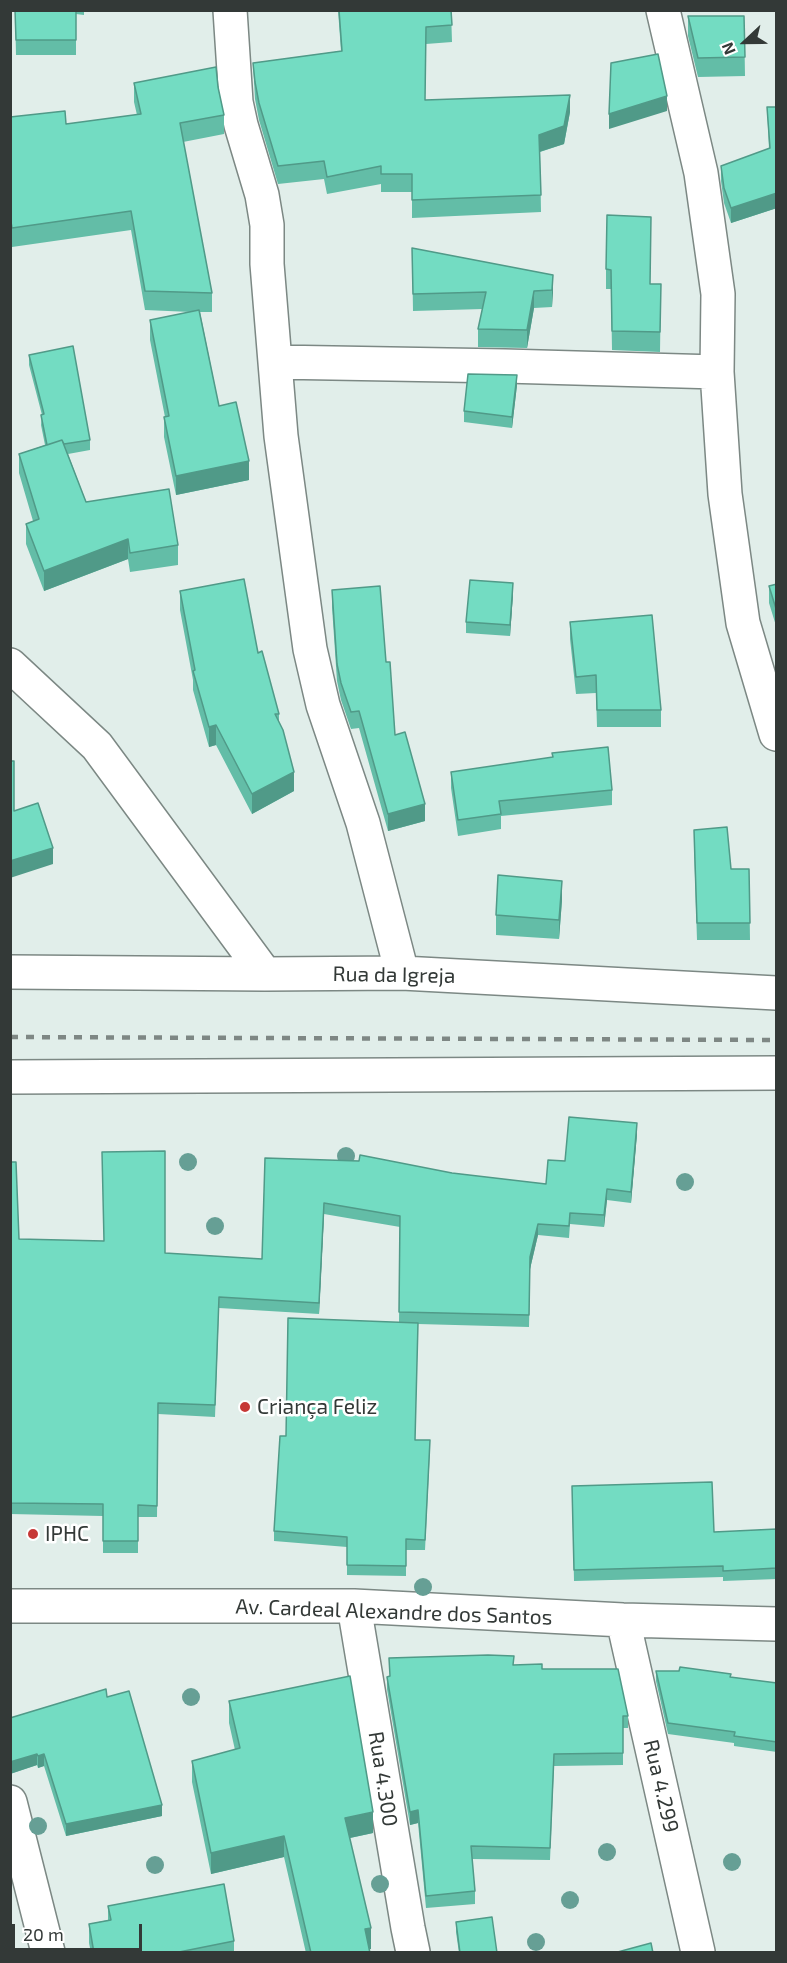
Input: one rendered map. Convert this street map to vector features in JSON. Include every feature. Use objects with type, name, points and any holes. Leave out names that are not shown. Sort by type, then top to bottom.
[{"type":"street","points":[[230,10],[236,102],[262,195],[267,225],[267,264],[281,436],[310,649],[323,705],[363,823],[402,973]]},
{"type":"street","points":[[663,10],[701,173],[718,294],[717,372],[725,494],[743,623],[777,734]]},
{"type":"street","points":[[275,362],[717,372]]},
{"type":"street","points":[[10,665],[97,746],[265,974]]},
{"type":"street","name":"Rua da Igreja","points":[[10,972],[402,973],[777,993]]},
{"type":"street","points":[[10,1077],[777,1073]]},
{"type":"street","name":"Av. Cardeal Alexandre dos Santos","points":[[10,1606],[354,1606],[623,1620],[777,1624]]},
{"type":"street","name":"Rua 4.300","points":[[354,1606],[413,1953]]},
{"type":"street","name":"Rua 4.299","points":[[623,1620],[698,1953]]},
{"type":"street","points":[[10,1802],[48,1953]]},
{"type":"building","points":[[15,10],[76,10],[76,40],[16,40]]},
{"type":"building","points":[[339,10],[451,10],[452,25],[426,27],[425,100],[570,95],[564,126],[539,135],[541,195],[412,200],[412,174],[381,174],[381,166],[327,177],[324,161],[278,166],[259,103],[253,63],[342,51]]},
{"type":"building","points":[[688,16],[744,16],[745,57],[698,58]]},
{"type":"building","points":[[658,54],[667,96],[609,114],[611,63]]},
{"type":"building","points":[[216,67],[224,115],[180,123],[212,293],[145,291],[131,211],[12,228],[10,117],[65,111],[66,124],[141,114],[134,83]]},
{"type":"building","points":[[767,107],[777,107],[777,193],[731,208],[724,188],[721,166],[770,148]]},
{"type":"building","points":[[607,215],[651,217],[650,284],[661,284],[660,332],[612,331],[611,270],[606,269]]},
{"type":"building","points":[[412,248],[553,275],[552,290],[534,291],[527,330],[478,329],[486,292],[413,294]]},
{"type":"building","points":[[199,310],[219,406],[236,402],[249,461],[176,476],[164,417],[169,416],[150,320]]},
{"type":"building","points":[[73,346],[90,440],[64,444],[62,440],[47,445],[41,415],[44,414],[29,355]]},
{"type":"building","points":[[468,374],[517,375],[512,417],[464,411]]},
{"type":"building","points":[[62,440],[86,502],[169,489],[178,545],[130,553],[128,539],[44,571],[26,524],[39,519],[19,454]]},
{"type":"building","points":[[244,579],[258,653],[262,651],[279,714],[275,714],[283,730],[294,772],[252,794],[216,725],[209,727],[193,671],[195,670],[180,591]]},
{"type":"building","points":[[470,580],[513,583],[510,625],[466,622]]},
{"type":"building","points":[[777,584],[777,612],[769,586]]},
{"type":"building","points":[[380,586],[386,662],[390,662],[395,735],[405,732],[425,804],[388,814],[359,711],[351,712],[341,683],[337,664],[332,590]]},
{"type":"building","points":[[652,615],[661,710],[597,710],[596,675],[576,677],[570,622]]},
{"type":"building","points":[[608,747],[612,790],[499,801],[501,814],[458,820],[451,772],[553,757],[552,753]]},
{"type":"building","points":[[10,761],[14,761],[14,811],[38,803],[53,848],[10,861]]},
{"type":"building","points":[[727,827],[731,869],[749,869],[750,923],[697,923],[694,830]]},
{"type":"building","points":[[498,875],[562,881],[559,920],[496,915]]},
{"type":"building","points":[[569,1117],[637,1123],[631,1192],[607,1189],[604,1215],[570,1213],[569,1226],[538,1224],[530,1257],[529,1315],[399,1312],[400,1216],[324,1203],[319,1303],[219,1297],[215,1405],[158,1403],[157,1506],[138,1505],[138,1541],[103,1541],[103,1504],[10,1503],[10,1162],[16,1162],[19,1239],[104,1241],[102,1152],[165,1151],[165,1253],[262,1259],[265,1158],[359,1161],[360,1155],[452,1173],[546,1184],[548,1160],[565,1161]]},
{"type":"building","points":[[288,1318],[418,1323],[415,1440],[430,1440],[425,1540],[406,1539],[406,1566],[347,1565],[347,1537],[274,1531],[280,1436],[286,1436]]},
{"type":"building","points":[[712,1482],[714,1532],[777,1529],[777,1568],[723,1571],[723,1566],[574,1570],[572,1486]]},
{"type":"building","points":[[514,1656],[513,1665],[542,1664],[542,1669],[618,1669],[628,1716],[623,1716],[623,1753],[554,1754],[550,1848],[471,1846],[475,1891],[426,1896],[418,1810],[410,1812],[387,1677],[390,1676],[389,1658]]},
{"type":"building","points":[[680,1667],[777,1683],[777,1742],[734,1736],[735,1732],[668,1723],[656,1671],[679,1671]]},
{"type":"building","points":[[350,1676],[373,1812],[345,1818],[371,1928],[365,1929],[370,1953],[311,1953],[284,1836],[211,1853],[192,1761],[240,1748],[229,1701]]},
{"type":"building","points":[[106,1689],[107,1697],[129,1691],[162,1805],[66,1824],[44,1754],[10,1762],[10,1718]]},
{"type":"building","points":[[224,1884],[234,1941],[174,1953],[94,1953],[89,1924],[111,1920],[108,1906]]},
{"type":"building","points":[[492,1917],[497,1953],[460,1953],[456,1922]]},
{"type":"building","points":[[651,1943],[653,1953],[614,1953]]},
{"type":"railway","points":[[10,1037],[776,1040]]},
{"type":"place","name":"Criança Feliz","points":[[245,1407]]},
{"type":"place","name":"IPHC","points":[[33,1534]]}]
